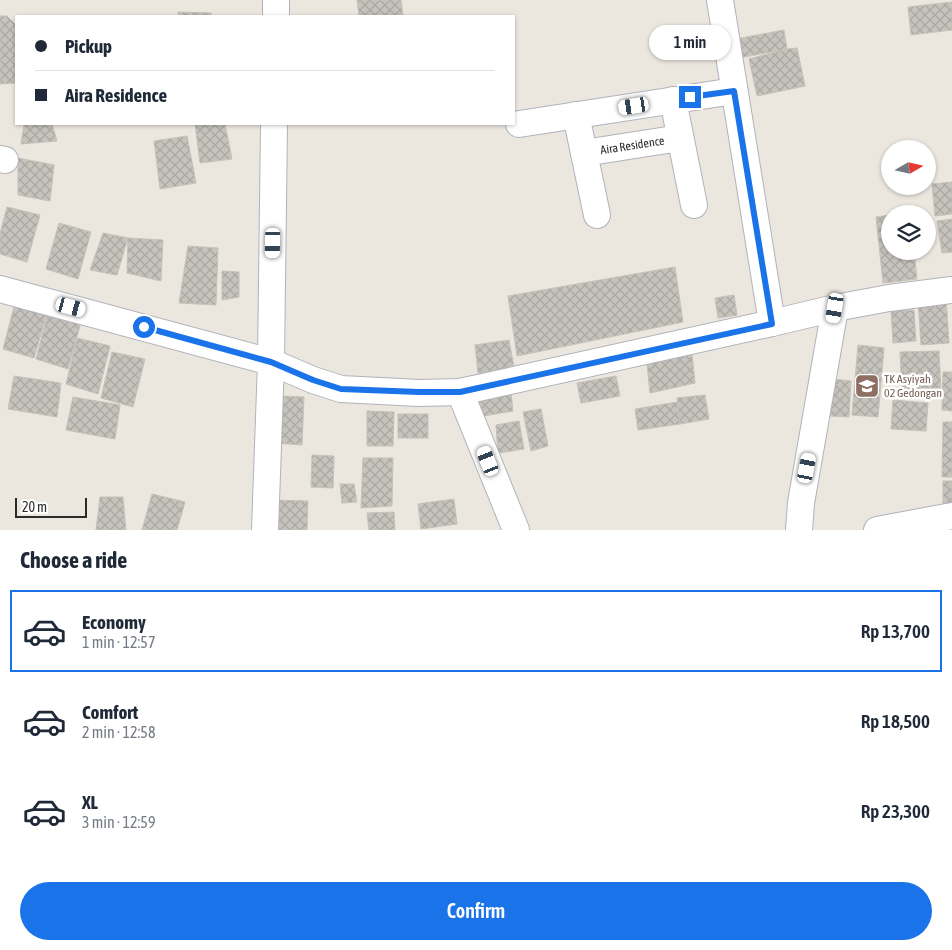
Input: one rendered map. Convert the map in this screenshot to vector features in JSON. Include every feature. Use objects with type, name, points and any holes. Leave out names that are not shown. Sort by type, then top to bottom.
[{"type":"street","points":[[276,0],[276,15]]},
{"type":"street","points":[[720,0],[772,324]]},
{"type":"street","points":[[519,124],[734,91]]},
{"type":"street","name":"Aira Residence","points":[[673,100],[694,205]]},
{"type":"street","name":"Aira Residence","points":[[576,115],[597,215]]},
{"type":"street","points":[[265,530],[271,362],[274,125]]},
{"type":"street","name":"Aira Residence","points":[[584,153],[680,138]]},
{"type":"street","points":[[0,289],[271,362],[297,374],[341,389],[419,392],[460,392],[772,324],[835,308],[889,298],[952,290]]},
{"type":"street","points":[[799,530],[801,503],[835,308]]},
{"type":"street","points":[[460,392],[516,530]]},
{"type":"street","points":[[877,530],[952,516]]},
{"type":"building","points":[[357,0],[401,0],[403,15],[359,15]]},
{"type":"building","points":[[952,2],[952,30],[911,35],[908,7]]},
{"type":"building","points":[[178,12],[211,13],[211,15],[178,15]]},
{"type":"building","points":[[0,16],[7,16],[15,24],[15,83],[0,84]]},
{"type":"building","points":[[784,30],[787,49],[739,58],[736,39]]},
{"type":"building","points":[[797,48],[805,86],[757,96],[749,59]]},
{"type":"building","points":[[24,125],[52,125],[57,141],[21,144]]},
{"type":"building","points":[[195,125],[225,125],[232,159],[200,163]]},
{"type":"building","points":[[187,136],[196,183],[160,189],[154,141]]},
{"type":"building","points":[[18,158],[54,165],[50,201],[18,195]]},
{"type":"building","points":[[952,182],[952,214],[936,216],[936,205],[934,205],[933,195],[936,195],[936,184]]},
{"type":"building","points":[[7,207],[40,215],[27,262],[0,254],[0,234]]},
{"type":"building","points":[[881,216],[881,260],[915,260],[917,279],[883,283],[876,217]]},
{"type":"building","points":[[952,219],[952,252],[942,253],[937,221]]},
{"type":"building","points":[[59,223],[91,232],[78,279],[46,269]]},
{"type":"building","points":[[103,233],[128,238],[117,275],[90,270]]},
{"type":"building","points":[[128,238],[163,240],[161,281],[127,273]]},
{"type":"building","points":[[188,246],[218,248],[216,305],[179,303]]},
{"type":"building","points":[[675,267],[683,322],[517,356],[508,296]]},
{"type":"building","points":[[222,271],[239,272],[239,297],[222,300]]},
{"type":"building","points":[[734,295],[737,315],[718,318],[715,298]]},
{"type":"building","points":[[946,298],[949,343],[921,345],[918,300]]},
{"type":"building","points":[[15,303],[48,310],[34,358],[3,349]]},
{"type":"building","points":[[914,310],[916,341],[893,343],[891,311]]},
{"type":"building","points":[[48,313],[81,322],[68,369],[36,359]]},
{"type":"building","points":[[77,338],[110,346],[98,394],[66,384]]},
{"type":"building","points":[[509,340],[514,367],[478,373],[475,345]]},
{"type":"building","points":[[691,345],[695,383],[650,393],[646,354]]},
{"type":"building","points":[[858,345],[884,348],[878,417],[852,415]]},
{"type":"building","points":[[939,351],[941,391],[902,392],[900,352]]},
{"type":"building","points":[[112,352],[145,359],[133,407],[101,398]]},
{"type":"building","points":[[943,372],[952,372],[952,411],[942,410]]},
{"type":"building","points":[[14,376],[61,383],[57,417],[8,409]]},
{"type":"building","points":[[616,376],[620,396],[581,403],[577,383]]},
{"type":"building","points":[[832,379],[851,381],[849,417],[830,416]]},
{"type":"building","points":[[511,393],[513,411],[478,417],[474,398]]},
{"type":"building","points":[[705,395],[709,419],[680,424],[677,398]]},
{"type":"building","points":[[278,396],[304,397],[302,445],[274,443]]},
{"type":"building","points":[[73,397],[120,405],[115,439],[66,430]]},
{"type":"building","points":[[893,400],[928,403],[926,431],[891,429]]},
{"type":"building","points":[[677,402],[680,424],[638,430],[635,409]]},
{"type":"building","points":[[541,409],[548,446],[531,451],[523,412]]},
{"type":"building","points":[[367,411],[394,412],[393,446],[367,446]]},
{"type":"building","points":[[398,414],[428,414],[428,438],[398,438]]},
{"type":"building","points":[[519,421],[524,449],[498,453],[496,425]]},
{"type":"building","points":[[943,422],[952,422],[952,477],[942,477]]},
{"type":"building","points":[[312,455],[334,456],[333,488],[311,487]]},
{"type":"building","points":[[363,458],[393,458],[392,506],[361,508]]},
{"type":"building","points":[[943,481],[952,481],[952,504],[943,504]]},
{"type":"building","points":[[340,484],[354,484],[357,502],[342,503]]},
{"type":"building","points":[[152,494],[185,502],[177,530],[142,530]]},
{"type":"building","points":[[100,497],[123,497],[126,530],[96,530]]},
{"type":"building","points":[[454,499],[457,524],[421,529],[418,504]]},
{"type":"building","points":[[272,500],[308,501],[307,530],[271,530]]},
{"type":"building","points":[[394,512],[395,530],[369,530],[367,513]]},
{"type":"place","name":"TK Asyiyah 02 Gedongan","points":[[867,386]]},
{"type":"route","points":[[144,327],[271,362],[289,371],[341,389],[460,392],[772,324],[734,91],[690,97]]}]
